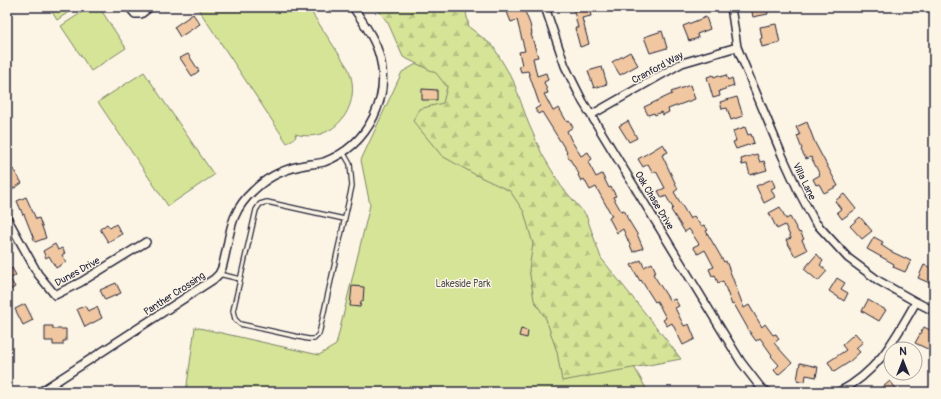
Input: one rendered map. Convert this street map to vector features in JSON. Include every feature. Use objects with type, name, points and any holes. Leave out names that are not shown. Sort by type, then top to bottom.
[{"type":"street","points":[[129,7],[135,14],[142,14],[150,7]]},
{"type":"street","name":"Panther Crossing","points":[[40,392],[208,283],[219,274],[232,223],[241,203],[263,182],[275,174],[302,165],[324,162],[343,152],[366,130],[374,118],[382,93],[382,65],[372,36],[353,7]]},
{"type":"street","name":"Oak Chase Drive","points":[[545,7],[565,66],[591,115],[741,362],[761,388],[768,392]]},
{"type":"street","name":"Villa Lane","points":[[731,7],[737,47],[782,155],[815,222],[848,258],[879,281],[934,311]]},
{"type":"street","name":"Cranford Way","points":[[591,115],[682,63],[737,47]]},
{"type":"street","name":"Dunes Drive","points":[[7,218],[38,274],[55,295],[81,282],[146,242]]},
{"type":"street","points":[[839,392],[864,376],[877,364],[895,339],[916,302]]},
{"type":"lane","points":[[343,152],[350,164],[352,186],[319,334],[314,339],[308,339],[240,324],[234,319],[233,311],[240,279],[256,210],[260,204],[267,202],[344,219]]},
{"type":"lane","points":[[219,274],[240,279]]},
{"type":"green space","points":[[49,7],[76,7],[57,20]]},
{"type":"green space","points":[[90,7],[99,7],[126,48],[91,71],[61,26]]},
{"type":"green space","points":[[197,7],[308,7],[348,68],[352,82],[352,95],[349,108],[342,119],[334,127],[322,133],[309,136],[295,134],[296,137],[287,143]]},
{"type":"green space","points":[[376,7],[465,7],[469,27],[493,46],[513,80],[528,122],[542,154],[561,186],[586,215],[601,258],[681,359],[562,381],[557,352],[546,319],[534,300],[529,269],[533,244],[524,212],[510,191],[476,175],[442,156],[413,121],[419,109],[443,103],[447,87],[436,73],[403,57],[388,23]]},
{"type":"green space","name":"Lakeside Park","points":[[454,43],[648,392],[186,392],[195,327],[319,355],[336,345],[370,205],[361,160],[402,72]]},
{"type":"green space","points":[[144,72],[214,175],[168,206],[98,102]]},
{"type":"building","points":[[505,7],[516,7],[517,11],[524,9],[530,24],[531,34],[538,57],[533,58],[537,76],[546,73],[548,80],[544,82],[548,93],[544,94],[553,111],[559,108],[567,122],[569,121],[573,127],[567,131],[571,140],[581,156],[588,152],[592,159],[588,162],[596,177],[602,174],[609,188],[611,187],[616,196],[613,197],[621,211],[624,210],[643,248],[633,252],[623,229],[617,233],[609,218],[612,216],[596,187],[590,190],[584,179],[581,181],[578,175],[579,174],[566,153],[567,152],[542,112],[538,114],[535,109],[540,106],[528,71],[521,72],[519,66],[522,65],[519,52],[525,51],[517,20],[511,22]]},
{"type":"building","points":[[573,7],[584,7],[584,9],[589,8],[591,16],[582,18],[589,44],[580,47],[575,28],[578,28]]},
{"type":"building","points":[[751,7],[767,7],[768,14],[753,17]]},
{"type":"building","points":[[193,14],[200,24],[180,37],[174,27]]},
{"type":"building","points":[[706,17],[710,29],[697,34],[698,38],[689,41],[683,26]]},
{"type":"building","points":[[776,24],[780,43],[762,47],[760,27]]},
{"type":"building","points":[[662,31],[667,48],[650,53],[644,37]]},
{"type":"building","points":[[630,52],[638,65],[620,75],[612,62]]},
{"type":"building","points":[[188,54],[199,71],[192,76],[180,58]]},
{"type":"building","points":[[602,67],[607,84],[594,88],[588,71]]},
{"type":"building","points":[[713,75],[714,77],[719,75],[720,77],[726,75],[728,80],[732,78],[734,86],[719,91],[720,96],[713,98],[707,77]]},
{"type":"building","points":[[690,85],[695,99],[668,109],[669,112],[663,115],[661,112],[655,115],[654,113],[648,115],[644,107],[672,94],[671,92]]},
{"type":"building","points":[[422,89],[437,90],[437,100],[422,100]]},
{"type":"building","points":[[737,97],[743,116],[731,120],[727,108],[722,109],[720,102]]},
{"type":"building","points":[[628,121],[637,138],[629,142],[619,126]]},
{"type":"building","points":[[807,122],[815,143],[838,186],[824,193],[819,184],[816,185],[813,179],[820,175],[811,157],[806,159],[801,150],[802,149],[797,136],[800,135],[796,127]]},
{"type":"building","points":[[745,127],[748,135],[751,134],[754,143],[736,149],[733,142],[736,141],[733,131]]},
{"type":"building","points":[[663,144],[668,152],[662,155],[678,189],[674,192],[690,219],[694,216],[701,226],[704,225],[708,230],[706,231],[724,262],[726,261],[744,308],[749,305],[762,327],[765,324],[773,335],[776,334],[779,339],[774,343],[792,363],[778,375],[774,370],[779,365],[771,356],[772,355],[760,338],[756,341],[751,334],[734,304],[732,305],[723,281],[718,283],[715,275],[712,276],[709,269],[714,267],[705,250],[698,254],[693,247],[699,244],[689,229],[685,232],[671,210],[673,208],[666,196],[662,198],[658,191],[665,188],[656,171],[653,173],[648,164],[643,167],[638,159]]},
{"type":"building","points":[[757,154],[760,162],[764,161],[767,170],[750,175],[747,164],[742,165],[741,159]]},
{"type":"building","points":[[13,169],[22,183],[13,189],[7,180],[7,172]]},
{"type":"building","points":[[772,179],[775,187],[771,189],[775,197],[764,203],[756,186]]},
{"type":"building","points":[[844,194],[856,209],[842,219],[837,212],[841,209],[835,201]]},
{"type":"building","points":[[26,197],[36,219],[39,218],[46,238],[35,242],[17,201]]},
{"type":"building","points":[[780,207],[786,219],[790,217],[804,239],[802,240],[807,250],[795,256],[786,240],[791,238],[785,225],[777,229],[769,213]]},
{"type":"building","points":[[860,217],[872,231],[862,239],[850,226]]},
{"type":"building","points":[[107,224],[110,228],[116,224],[122,234],[108,242],[100,229]]},
{"type":"building","points":[[874,237],[883,242],[881,245],[890,251],[911,261],[905,272],[893,267],[894,264],[867,249]]},
{"type":"building","points":[[55,244],[58,250],[62,248],[65,253],[62,255],[66,262],[56,268],[49,256],[46,258],[43,251]]},
{"type":"building","points":[[817,254],[823,261],[820,265],[827,271],[818,281],[804,269]]},
{"type":"building","points":[[641,260],[644,267],[652,263],[656,272],[653,274],[670,301],[675,299],[679,306],[675,308],[684,326],[689,324],[695,339],[683,345],[672,323],[667,326],[663,320],[666,318],[657,301],[655,302],[631,265]]},
{"type":"building","points":[[924,265],[934,269],[934,285],[918,278]]},
{"type":"building","points":[[12,268],[16,275],[10,279],[15,287],[7,292],[7,271]]},
{"type":"building","points":[[837,278],[845,283],[841,289],[848,293],[844,301],[829,291]]},
{"type":"building","points":[[116,283],[121,293],[105,300],[100,290]]},
{"type":"building","points":[[352,286],[364,287],[363,301],[361,301],[360,307],[350,306]]},
{"type":"building","points":[[868,300],[886,310],[879,321],[862,311]]},
{"type":"building","points":[[25,304],[33,320],[23,325],[15,309]]},
{"type":"building","points":[[85,306],[88,311],[97,307],[102,318],[85,327],[77,309]]},
{"type":"building","points":[[45,326],[53,326],[53,329],[66,329],[66,341],[63,341],[63,345],[53,345],[53,341],[45,341]]},
{"type":"building","points":[[924,327],[934,332],[934,347],[932,351],[923,347],[923,341],[916,341]]},
{"type":"building","points":[[521,329],[528,331],[527,338],[519,336]]},
{"type":"building","points":[[855,333],[863,342],[856,348],[860,352],[848,363],[834,372],[828,362],[846,350],[842,345]]},
{"type":"building","points":[[800,363],[818,367],[816,377],[806,375],[805,382],[797,380]]},
{"type":"building","points":[[890,381],[899,392],[877,392]]}]
